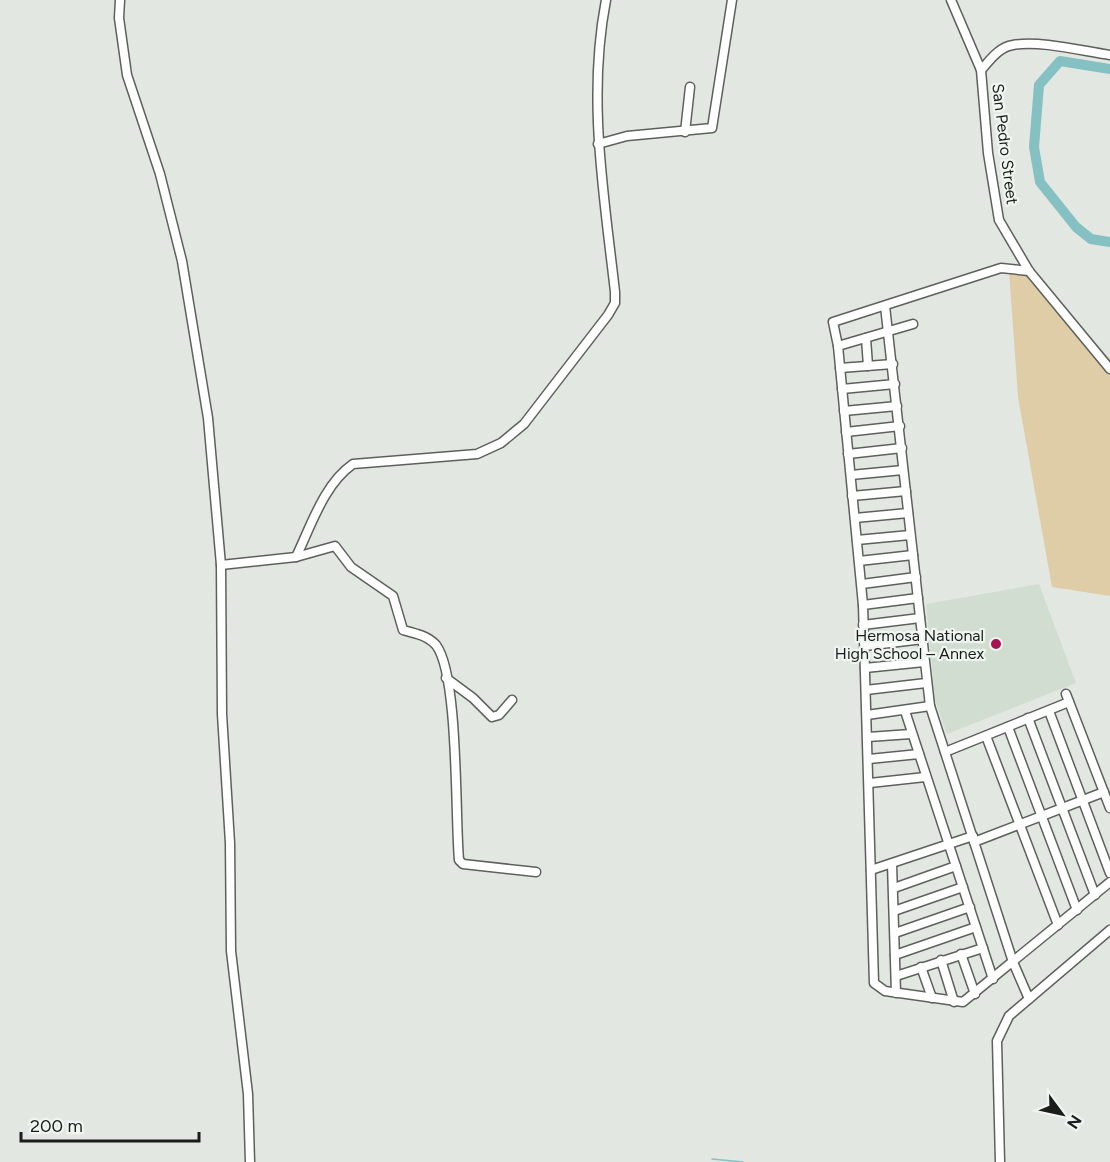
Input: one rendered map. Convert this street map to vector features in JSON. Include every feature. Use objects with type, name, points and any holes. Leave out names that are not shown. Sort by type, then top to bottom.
[{"type":"street","points":[[120,0],[127,75],[160,174],[182,261],[208,418],[221,565],[222,714],[230,843],[231,951],[248,1094],[250,1162]]},
{"type":"street","points":[[296,557],[323,500],[342,471],[352,464],[477,454],[501,443],[524,424],[615,303],[598,144],[596,93],[598,40],[606,0]]},
{"type":"street","points":[[598,144],[627,136],[712,128],[732,0]]},
{"type":"street","name":"San Pedro Street","points":[[951,0],[981,70],[988,153],[999,220],[1029,271],[1110,369]]},
{"type":"street","points":[[981,70],[997,52],[1012,45],[1110,55]]},
{"type":"street","points":[[685,132],[690,87]]},
{"type":"street","points":[[1029,271],[1001,268],[833,322],[838,346],[863,604],[870,783],[874,983],[885,991],[963,1002],[1110,882]]},
{"type":"street","points":[[885,306],[930,706],[1013,963],[1029,999]]},
{"type":"street","points":[[838,346],[913,324]]},
{"type":"street","points":[[866,338],[868,366]]},
{"type":"street","points":[[840,368],[893,364]]},
{"type":"street","points":[[842,390],[895,384]]},
{"type":"street","points":[[844,411],[897,406]]},
{"type":"street","points":[[846,432],[900,426]]},
{"type":"street","points":[[849,454],[902,448]]},
{"type":"street","points":[[851,475],[903,470]]},
{"type":"street","points":[[852,496],[906,491]]},
{"type":"street","points":[[855,518],[908,513]]},
{"type":"street","points":[[857,540],[910,535]]},
{"type":"street","points":[[221,565],[296,557],[335,546],[351,567],[393,596],[403,630],[428,638],[437,647],[446,678],[455,756],[459,860],[463,864],[536,872]]},
{"type":"street","points":[[859,561],[913,555]]},
{"type":"street","points":[[861,584],[916,577]]},
{"type":"street","points":[[863,604],[918,598]]},
{"type":"street","points":[[863,625],[920,618]]},
{"type":"street","points":[[865,646],[922,639]]},
{"type":"street","points":[[865,668],[924,662]]},
{"type":"street","points":[[446,678],[473,698],[492,717],[499,715],[512,700]]},
{"type":"street","points":[[866,690],[926,683]]},
{"type":"street","points":[[945,752],[1049,711],[1067,698],[1110,808]]},
{"type":"street","points":[[867,716],[930,706]]},
{"type":"street","points":[[905,711],[993,979]]},
{"type":"street","points":[[1049,711],[1110,873]]},
{"type":"street","points":[[1028,718],[1095,895]]},
{"type":"street","points":[[1008,727],[1077,910]]},
{"type":"street","points":[[868,737],[911,734]]},
{"type":"street","points":[[986,736],[1058,925]]},
{"type":"street","points":[[869,759],[919,754]]},
{"type":"street","points":[[870,783],[925,777]]},
{"type":"street","points":[[871,870],[1020,824],[1104,792]]},
{"type":"street","points":[[892,864],[896,993]]},
{"type":"street","points":[[894,888],[956,866]]},
{"type":"street","points":[[894,911],[963,887]]},
{"type":"street","points":[[895,933],[969,908]]},
{"type":"street","points":[[895,955],[976,927]]},
{"type":"street","points":[[1000,1162],[997,1041],[1009,1016],[1110,930]]},
{"type":"street","points":[[896,976],[983,948]]},
{"type":"street","points":[[961,954],[975,994]]},
{"type":"street","points":[[941,960],[954,1002]]},
{"type":"street","points":[[921,967],[932,998]]},
{"type":"shaded area","points":[[1009,270],[1026,271],[1110,359],[1110,596],[1052,587],[1018,397]]},
{"type":"shaded area","name":"Hermosa National High School – Annex","points":[[1039,584],[1076,683],[947,734],[935,700],[926,604]]},
{"type":"waterway","points":[[1110,69],[1060,61],[1039,85],[1034,147],[1040,182],[1076,227],[1091,239],[1110,242]]},
{"type":"waterway","points":[[712,1159],[743,1162]]},
{"type":"place","name":"Hermosa National High School – Annex","points":[[996,644]]}]
